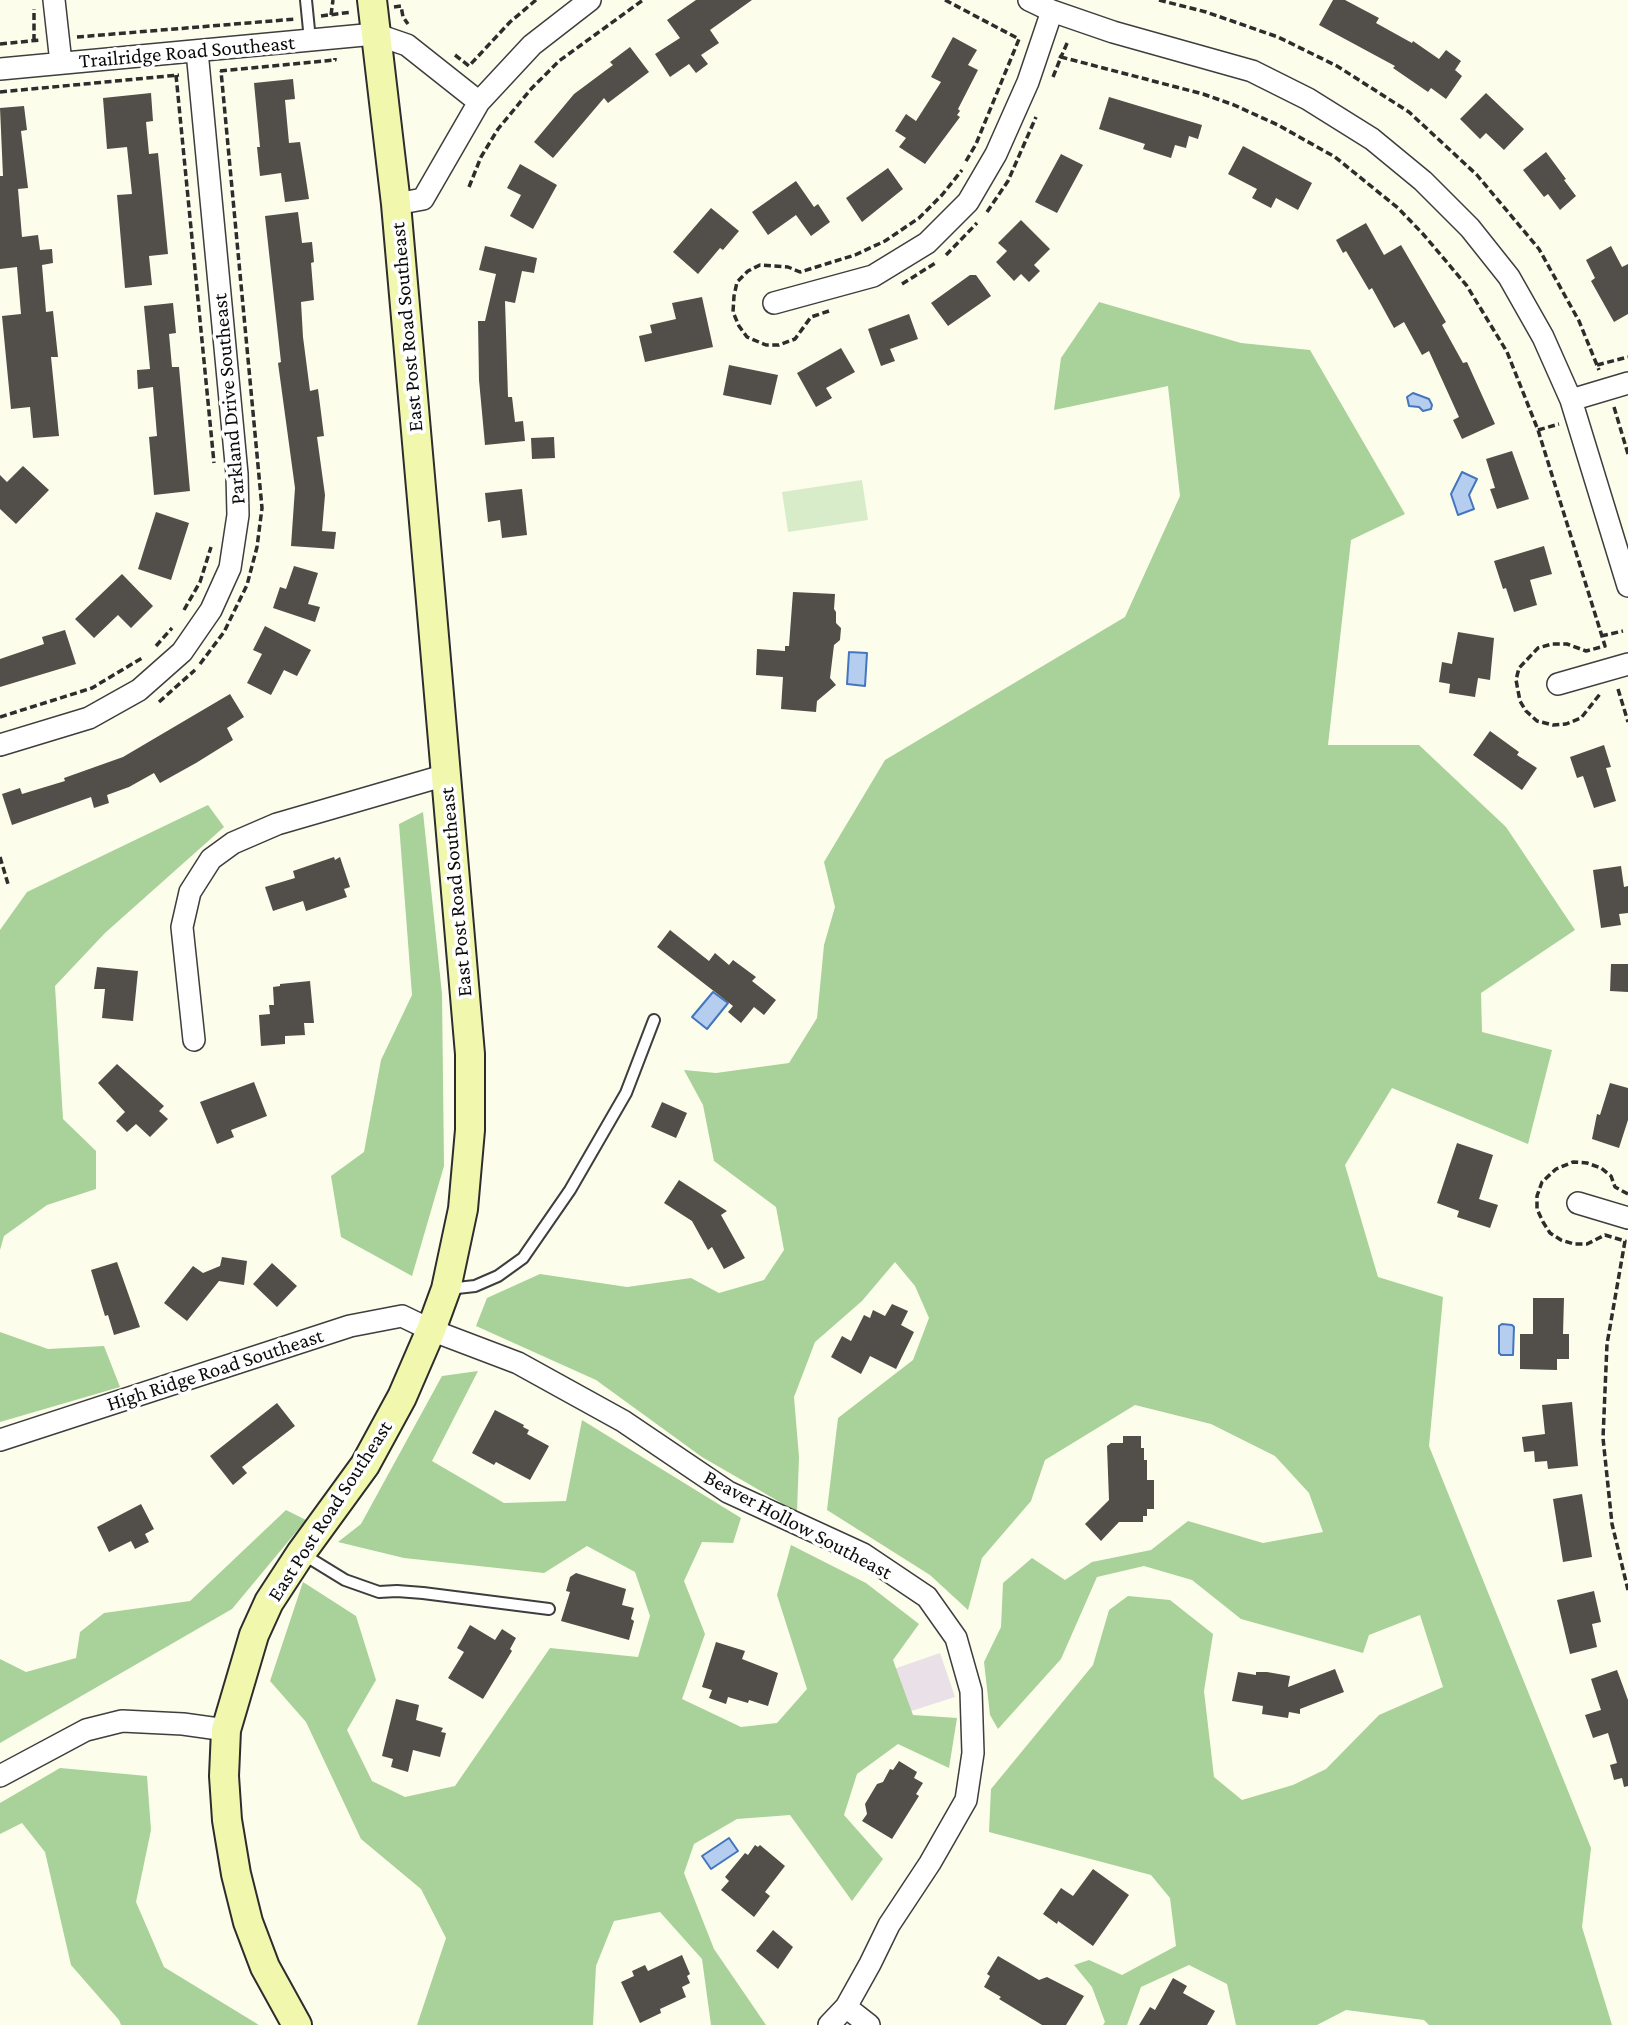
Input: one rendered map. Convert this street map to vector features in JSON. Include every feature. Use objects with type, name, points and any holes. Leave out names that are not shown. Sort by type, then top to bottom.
[{"type":"main road","name":"East Post Road Southeast","points":[[297,2025],[265,1968],[248,1922],[236,1874],[227,1809],[226,1730],[254,1635],[269,1602],[365,1465],[402,1397],[431,1329],[446,1289],[463,1209],[470,1130],[470,1054],[446,775],[396,204],[372,6]]},
{"type":"street","points":[[54,0],[61,63]]},
{"type":"street","points":[[396,204],[423,200],[479,102],[532,45],[590,0]]},
{"type":"street","points":[[1029,0],[1052,12],[1113,32],[1252,71],[1308,99],[1372,139],[1423,181],[1470,228],[1509,277],[1543,337],[1571,400],[1628,586]]},
{"type":"street","points":[[774,303],[873,276],[927,243],[968,202],[996,154],[1028,82],[1052,12]]},
{"type":"street","points":[[375,34],[407,45],[479,102]]},
{"type":"street","name":"Trailridge Road Southeast","points":[[0,69],[375,34]]},
{"type":"street","name":"Parkland Drive Southeast","points":[[0,745],[89,718],[139,690],[183,652],[211,610],[230,568],[238,515],[237,474],[197,51]]},
{"type":"street","points":[[1571,400],[1628,383]]},
{"type":"street","points":[[1558,684],[1628,664]]},
{"type":"street","points":[[194,1040],[183,927],[190,892],[211,859],[233,843],[277,824],[446,775]]},
{"type":"street","points":[[1578,1203],[1628,1218]]},
{"type":"street","name":"High Ridge Road Southeast","points":[[0,1440],[350,1326],[402,1316],[431,1329]]},
{"type":"street","name":"Beaver Hollow Southeast","points":[[431,1329],[517,1363],[623,1421],[728,1492],[863,1554],[927,1597],[956,1638],[971,1692],[973,1753],[966,1800],[930,1863],[889,1925],[846,2007],[829,2025]]},
{"type":"street","points":[[0,1776],[86,1730],[122,1721],[183,1724],[226,1730]]},
{"type":"street","points":[[846,2007],[869,2025]]},
{"type":"lane","points":[[306,0],[310,40]]},
{"type":"lane","points":[[446,1289],[475,1286],[498,1276],[523,1258],[570,1190],[626,1093],[654,1020]]},
{"type":"lane","points":[[301,1553],[345,1580],[379,1592],[423,1593],[549,1609]]},
{"type":"path","points":[[34,41],[32,19],[36,0]]},
{"type":"path","points":[[332,22],[333,0]]},
{"type":"path","points":[[447,49],[469,65],[510,22],[536,0]]},
{"type":"path","points":[[469,187],[481,157],[498,129],[531,89],[559,61],[643,0]]},
{"type":"path","points":[[832,310],[811,317],[794,339],[779,345],[766,345],[747,337],[739,327],[733,312],[737,282],[748,271],[761,265],[788,267],[800,272],[885,241],[919,218],[962,170],[976,144],[1019,39],[946,0]]},
{"type":"path","points":[[72,37],[308,18],[372,6],[401,6],[403,17],[408,24],[416,28]]},
{"type":"path","points":[[0,44],[46,40]]},
{"type":"path","points":[[1052,80],[1061,57],[1192,90],[1234,105],[1278,125],[1335,158],[1398,208],[1423,234],[1467,286],[1507,352],[1538,430],[1605,646],[1586,651],[1567,644],[1552,643],[1538,648],[1519,668],[1516,680],[1520,701],[1537,721],[1553,725],[1566,724],[1581,718],[1602,692]]},
{"type":"path","points":[[154,706],[192,673],[224,632],[247,584],[260,527],[260,470],[221,71]]},
{"type":"path","points":[[0,92],[184,74]]},
{"type":"path","points":[[176,75],[215,469]]},
{"type":"path","points":[[902,284],[933,266],[961,242],[990,208],[1008,181],[1037,114]]},
{"type":"path","points":[[1597,365],[1628,357]]},
{"type":"path","points":[[1620,406],[1612,408],[1628,454]]},
{"type":"path","points":[[1538,430],[1559,424]]},
{"type":"path","points":[[180,617],[200,582],[212,542]]},
{"type":"path","points":[[0,717],[107,681],[144,657],[174,626]]},
{"type":"path","points":[[1601,636],[1623,631]]},
{"type":"path","points":[[1610,690],[1618,688],[1628,722]]},
{"type":"path","points":[[0,856],[8,884]]},
{"type":"path","points":[[1628,1194],[1615,1187],[1611,1176],[1601,1168],[1573,1162],[1549,1175],[1542,1182],[1537,1196],[1537,1209],[1543,1222],[1550,1233],[1561,1240],[1587,1244],[1605,1235],[1627,1242],[1607,1344],[1604,1438],[1612,1524],[1628,1590]]},
{"type":"shaded area","points":[[940,1653],[955,1697],[905,1713],[891,1670]]},
{"type":"green space","points":[[1099,302],[1241,343],[1310,350],[1405,514],[1351,540],[1328,745],[1419,745],[1506,827],[1575,930],[1481,993],[1482,1032],[1552,1050],[1528,1144],[1392,1088],[1345,1165],[1378,1277],[1443,1297],[1429,1446],[1591,1848],[1582,1927],[1612,2025],[1429,2025],[1424,2020],[1346,2010],[1317,2025],[1236,2025],[1227,1984],[1189,1965],[1141,1987],[1127,2025],[1103,2025],[1105,2022],[1092,1987],[1074,1965],[1089,1960],[1122,1975],[1176,1946],[1170,1898],[1151,1875],[989,1832],[991,1789],[1093,1665],[1109,1610],[1128,1596],[1170,1600],[1213,1634],[1204,1691],[1214,1777],[1242,1800],[1293,1785],[1326,1769],[1379,1715],[1443,1687],[1420,1615],[1369,1635],[1363,1653],[1241,1619],[1192,1580],[1144,1566],[1097,1577],[1061,1659],[998,1729],[990,1715],[984,1662],[1001,1627],[1003,1583],[1032,1558],[1065,1580],[1092,1562],[1151,1550],[1188,1521],[1263,1543],[1323,1532],[1309,1493],[1275,1456],[1211,1424],[1135,1405],[1045,1460],[1031,1501],[982,1558],[968,1610],[930,1575],[827,1510],[838,1418],[913,1360],[929,1318],[915,1286],[895,1262],[862,1301],[815,1342],[794,1397],[799,1457],[797,1512],[702,1457],[596,1380],[476,1326],[487,1298],[540,1274],[627,1287],[691,1278],[719,1293],[764,1280],[784,1250],[776,1207],[714,1161],[703,1105],[684,1070],[716,1073],[789,1063],[817,1018],[824,945],[835,907],[824,862],[885,760],[1125,617],[1180,496],[1168,386],[1054,410],[1061,358]]},
{"type":"green space","points":[[862,480],[868,520],[788,532],[782,492]]},
{"type":"green space","points":[[208,805],[224,827],[105,933],[55,986],[63,1119],[96,1151],[96,1189],[47,1205],[4,1236],[0,1250],[0,930],[27,892]]},
{"type":"green space","points":[[423,812],[442,994],[444,1166],[412,1276],[341,1237],[331,1176],[364,1152],[381,1060],[412,995],[399,824]]},
{"type":"green space","points":[[0,1332],[48,1349],[104,1346],[120,1387],[0,1422]]},
{"type":"green space","points":[[478,1371],[432,1461],[504,1503],[566,1501],[582,1420],[741,1518],[733,1543],[702,1542],[684,1581],[705,1634],[682,1699],[741,1727],[777,1723],[807,1689],[777,1595],[791,1545],[866,1583],[919,1624],[893,1660],[913,1715],[957,1718],[949,1768],[898,1744],[857,1774],[844,1815],[883,1859],[852,1901],[790,1815],[737,1819],[694,1844],[684,1873],[714,1949],[766,2025],[711,2025],[702,1959],[660,1912],[614,1921],[596,1966],[593,2025],[417,2025],[446,1938],[421,1889],[361,1839],[306,1722],[270,1681],[303,1582],[356,1616],[376,1680],[347,1730],[372,1781],[405,1797],[455,1786],[550,1648],[638,1657],[650,1616],[635,1572],[587,1546],[544,1573],[404,1558],[338,1542],[361,1524],[442,1376]]},
{"type":"green space","points":[[286,1510],[306,1520],[232,1609],[0,1743],[0,1659],[26,1672],[76,1658],[80,1632],[104,1613],[190,1601]]},
{"type":"green space","points":[[60,1768],[147,1776],[151,1830],[136,1902],[164,1967],[259,2025],[121,2025],[71,1965],[45,1852],[22,1823],[0,1834],[0,1803]]},
{"type":"water","points":[[1413,393],[1429,399],[1431,409],[1423,411],[1419,407],[1409,406],[1407,397]]},
{"type":"water","points":[[1462,472],[1477,479],[1469,495],[1474,509],[1458,515],[1451,494]]},
{"type":"water","points":[[849,652],[867,653],[865,686],[847,684]]},
{"type":"water","points":[[713,992],[728,1003],[707,1029],[692,1017]]},
{"type":"water","points":[[1502,1324],[1514,1327],[1513,1355],[1499,1353],[1499,1326]]},
{"type":"water","points":[[729,1838],[738,1851],[711,1869],[702,1856]]},
{"type":"building","points":[[696,0],[752,0],[710,30],[719,43],[701,55],[708,64],[696,73],[689,64],[670,77],[655,54],[680,38],[667,20]]},
{"type":"building","points":[[1333,0],[1345,0],[1379,18],[1376,23],[1412,43],[1413,41],[1439,59],[1446,50],[1461,61],[1455,70],[1462,76],[1446,99],[1431,88],[1428,92],[1393,68],[1395,66],[1319,25]]},
{"type":"building","points":[[953,37],[977,50],[968,65],[978,70],[958,109],[960,111],[957,115],[960,117],[925,164],[899,147],[906,138],[895,131],[906,114],[916,121],[941,82],[931,77]]},
{"type":"building","points":[[630,47],[649,72],[608,103],[604,98],[553,158],[534,142],[574,94],[613,65],[610,62]]},
{"type":"building","points":[[293,79],[295,99],[285,100],[289,143],[300,142],[309,199],[285,202],[281,173],[260,176],[254,83]]},
{"type":"building","points":[[151,93],[153,121],[146,122],[149,154],[158,153],[168,254],[149,256],[152,285],[125,288],[117,195],[132,194],[127,147],[107,149],[103,98]]},
{"type":"building","points":[[1486,93],[1524,129],[1504,150],[1486,133],[1480,139],[1460,119]]},
{"type":"building","points":[[1109,97],[1202,125],[1198,139],[1189,136],[1186,148],[1175,145],[1171,158],[1143,149],[1145,144],[1099,129]]},
{"type":"building","points":[[24,106],[27,130],[21,131],[28,188],[18,189],[22,237],[38,235],[40,250],[52,249],[53,263],[42,265],[46,312],[53,311],[58,357],[51,357],[59,436],[33,438],[30,407],[11,409],[2,316],[21,314],[17,267],[0,269],[0,176],[3,176],[0,108]]},
{"type":"building","points":[[1243,146],[1312,183],[1298,210],[1276,198],[1271,208],[1252,198],[1257,189],[1228,174]]},
{"type":"building","points":[[1546,152],[1576,196],[1560,210],[1548,194],[1544,197],[1523,170]]},
{"type":"building","points":[[1061,154],[1083,165],[1057,213],[1035,202]]},
{"type":"building","points":[[520,164],[557,185],[533,229],[510,216],[521,195],[507,188]]},
{"type":"building","points":[[888,168],[903,189],[862,222],[846,198]]},
{"type":"building","points":[[796,181],[814,207],[818,204],[830,222],[811,236],[796,215],[768,235],[752,212]]},
{"type":"building","points":[[711,208],[739,231],[698,274],[673,252]]},
{"type":"building","points":[[298,212],[302,243],[312,242],[314,300],[301,302],[303,337],[310,391],[318,389],[324,436],[317,437],[325,495],[322,531],[336,532],[334,549],[291,546],[295,488],[278,363],[281,362],[265,216]]},
{"type":"building","points":[[1021,220],[1050,249],[1034,265],[1040,271],[1029,282],[1021,274],[1014,281],[996,262],[1007,251],[998,243]]},
{"type":"building","points":[[1366,223],[1384,255],[1401,245],[1446,322],[1442,325],[1463,363],[1467,362],[1495,424],[1462,439],[1453,420],[1459,417],[1429,351],[1422,355],[1404,322],[1394,328],[1372,288],[1369,290],[1346,251],[1343,253],[1336,240]]},
{"type":"building","points":[[485,246],[537,258],[534,273],[522,271],[515,303],[505,301],[508,397],[512,397],[515,422],[523,421],[525,441],[485,445],[479,380],[478,321],[485,321],[496,274],[479,270]]},
{"type":"building","points":[[1611,246],[1622,267],[1628,264],[1628,314],[1614,322],[1591,281],[1595,278],[1586,260]]},
{"type":"building","points":[[970,275],[976,275],[991,296],[948,326],[931,303]]},
{"type":"building","points":[[702,297],[713,347],[645,362],[639,336],[652,333],[650,325],[676,319],[672,303]]},
{"type":"building","points":[[173,303],[176,333],[169,334],[172,367],[179,367],[190,491],[154,495],[149,437],[157,436],[153,387],[138,389],[137,370],[150,369],[144,306]]},
{"type":"building","points":[[909,314],[918,339],[890,349],[895,361],[881,366],[868,329]]},
{"type":"building","points":[[841,348],[855,372],[826,388],[832,398],[816,407],[797,373]]},
{"type":"building","points":[[729,365],[778,375],[771,405],[723,395]]},
{"type":"building","points":[[554,437],[555,458],[532,459],[531,438]]},
{"type":"building","points":[[1512,451],[1529,499],[1497,509],[1490,489],[1495,488],[1486,459]]},
{"type":"building","points":[[23,466],[49,490],[16,524],[0,509],[0,475],[7,482]]},
{"type":"building","points":[[522,489],[527,535],[502,538],[500,520],[488,522],[485,493]]},
{"type":"building","points":[[156,512],[189,523],[171,580],[138,569]]},
{"type":"building","points":[[1544,546],[1552,574],[1530,580],[1537,605],[1514,612],[1494,561]]},
{"type":"building","points":[[294,566],[318,573],[308,604],[320,607],[315,622],[273,608],[280,587],[286,589]]},
{"type":"building","points":[[122,574],[153,606],[131,628],[118,615],[94,638],[75,619]]},
{"type":"building","points":[[793,592],[835,594],[836,623],[841,628],[840,640],[834,645],[830,678],[836,685],[817,701],[816,712],[781,709],[783,677],[756,675],[757,649],[785,651],[785,646],[789,646]]},
{"type":"building","points":[[265,626],[311,650],[297,676],[284,670],[271,695],[247,683],[262,654],[253,650]]},
{"type":"building","points":[[65,630],[76,664],[0,687],[0,659],[44,644],[42,637]]},
{"type":"building","points":[[1458,632],[1494,638],[1490,680],[1478,678],[1475,697],[1449,693],[1450,684],[1439,682],[1442,662],[1452,664]]},
{"type":"building","points":[[230,694],[244,717],[227,728],[233,740],[196,763],[160,783],[154,773],[107,795],[109,803],[94,808],[91,797],[12,825],[2,794],[20,788],[22,794],[65,781],[64,778],[123,757]]},
{"type":"building","points":[[1490,731],[1519,752],[1517,755],[1537,768],[1522,790],[1473,755]]},
{"type":"building","points":[[1604,745],[1611,767],[1606,768],[1616,801],[1594,808],[1583,776],[1577,778],[1570,757]]},
{"type":"building","points":[[334,857],[335,860],[340,857],[350,887],[344,889],[347,897],[306,911],[303,901],[273,911],[265,887],[295,878],[293,871]]},
{"type":"building","points":[[1621,866],[1624,887],[1628,886],[1628,913],[1619,914],[1621,925],[1601,928],[1593,870]]},
{"type":"building","points":[[670,930],[709,961],[715,953],[729,965],[733,960],[756,977],[752,981],[776,1000],[764,1015],[754,1007],[741,1023],[728,1012],[733,1006],[657,947]]},
{"type":"building","points":[[1611,964],[1628,964],[1628,992],[1610,991]]},
{"type":"building","points":[[97,967],[138,971],[133,1021],[102,1018],[105,989],[94,989]]},
{"type":"building","points":[[310,981],[314,1023],[304,1023],[305,1035],[285,1036],[285,1044],[261,1046],[259,1015],[270,1014],[269,1005],[274,1005],[273,987]]},
{"type":"building","points":[[117,1064],[164,1106],[159,1111],[168,1119],[150,1137],[136,1124],[127,1132],[116,1121],[125,1112],[98,1083]]},
{"type":"building","points":[[254,1082],[267,1116],[231,1130],[234,1137],[217,1144],[200,1102]]},
{"type":"building","points":[[1610,1083],[1628,1088],[1628,1120],[1619,1148],[1592,1139],[1597,1114],[1600,1115]]},
{"type":"building","points":[[662,1102],[687,1113],[676,1138],[651,1127]]},
{"type":"building","points":[[1457,1143],[1493,1155],[1479,1199],[1498,1205],[1490,1228],[1457,1217],[1459,1211],[1437,1203]]},
{"type":"building","points":[[679,1180],[727,1211],[721,1215],[745,1258],[724,1269],[712,1247],[708,1250],[692,1221],[664,1203]]},
{"type":"building","points":[[222,1257],[247,1261],[244,1285],[219,1281],[187,1321],[164,1303],[193,1266],[203,1273],[220,1266]]},
{"type":"building","points":[[117,1262],[140,1327],[114,1335],[108,1315],[105,1316],[91,1270]]},
{"type":"building","points":[[272,1263],[297,1286],[277,1307],[253,1284]]},
{"type":"building","points":[[1533,1298],[1564,1298],[1563,1334],[1569,1334],[1569,1359],[1557,1359],[1557,1370],[1520,1369],[1520,1334],[1533,1334]]},
{"type":"building","points":[[892,1304],[908,1311],[901,1325],[914,1332],[896,1369],[870,1356],[861,1374],[831,1357],[842,1336],[851,1341],[864,1315],[870,1318],[873,1310],[885,1316]]},
{"type":"building","points":[[1572,1402],[1578,1466],[1548,1469],[1547,1461],[1535,1462],[1534,1451],[1524,1452],[1522,1437],[1545,1434],[1542,1405]]},
{"type":"building","points":[[277,1403],[295,1426],[242,1467],[247,1473],[233,1485],[210,1456]]},
{"type":"building","points":[[495,1410],[524,1425],[523,1427],[529,1430],[527,1434],[549,1446],[530,1480],[472,1453]]},
{"type":"building","points":[[1123,1436],[1141,1436],[1144,1460],[1147,1460],[1147,1480],[1154,1480],[1154,1509],[1147,1509],[1143,1522],[1119,1522],[1101,1541],[1085,1524],[1109,1500],[1107,1446],[1111,1443],[1123,1443]]},
{"type":"building","points":[[1582,1494],[1592,1557],[1563,1562],[1553,1499]]},
{"type":"building","points":[[141,1504],[154,1529],[145,1534],[149,1542],[135,1549],[131,1541],[109,1552],[97,1527]]},
{"type":"building","points":[[576,1573],[626,1589],[622,1605],[634,1608],[629,1640],[561,1621],[570,1592],[566,1591],[570,1577]]},
{"type":"building","points":[[1594,1591],[1601,1622],[1592,1624],[1597,1647],[1570,1654],[1557,1600]]},
{"type":"building","points":[[470,1625],[495,1640],[502,1629],[516,1638],[510,1649],[512,1651],[483,1699],[448,1678],[464,1652],[457,1648]]},
{"type":"building","points":[[716,1642],[745,1651],[742,1659],[778,1673],[768,1706],[728,1697],[726,1704],[709,1698],[712,1690],[702,1687]]},
{"type":"building","points":[[1335,1669],[1344,1692],[1300,1709],[1300,1714],[1289,1712],[1288,1718],[1262,1714],[1263,1706],[1232,1701],[1238,1672],[1256,1675],[1256,1672],[1267,1672],[1290,1676],[1288,1687]]},
{"type":"building","points":[[1617,1670],[1628,1700],[1628,1786],[1624,1787],[1622,1778],[1614,1780],[1610,1765],[1617,1763],[1608,1733],[1593,1738],[1585,1715],[1601,1710],[1591,1679]]},
{"type":"building","points":[[396,1699],[419,1705],[416,1720],[443,1728],[441,1732],[446,1733],[440,1757],[413,1750],[408,1772],[391,1767],[393,1759],[382,1756]]},
{"type":"building","points":[[899,1761],[917,1772],[914,1778],[923,1783],[916,1794],[919,1796],[892,1839],[862,1821],[867,1814],[865,1804],[877,1784],[883,1782],[890,1769],[893,1770]]},
{"type":"building","points":[[755,1845],[760,1845],[785,1866],[765,1892],[770,1896],[754,1917],[721,1890],[729,1881],[725,1877]]},
{"type":"building","points":[[1093,1869],[1129,1895],[1093,1946],[1058,1921],[1057,1924],[1043,1914],[1061,1888],[1073,1896]]},
{"type":"building","points":[[773,1930],[793,1947],[778,1969],[756,1951]]},
{"type":"building","points":[[682,1955],[690,1974],[687,1976],[690,1983],[682,1987],[686,1997],[660,2009],[661,2013],[640,2023],[621,1982],[634,1976],[632,1971],[645,1965],[648,1971]]},
{"type":"building","points":[[998,1956],[1039,1980],[1047,1977],[1084,1996],[1066,2025],[1042,2025],[984,1987],[990,1976],[987,1974]]},
{"type":"building","points":[[1173,1978],[1187,1986],[1183,1993],[1215,2011],[1207,2025],[1139,2025],[1150,2007],[1155,2010]]}]
